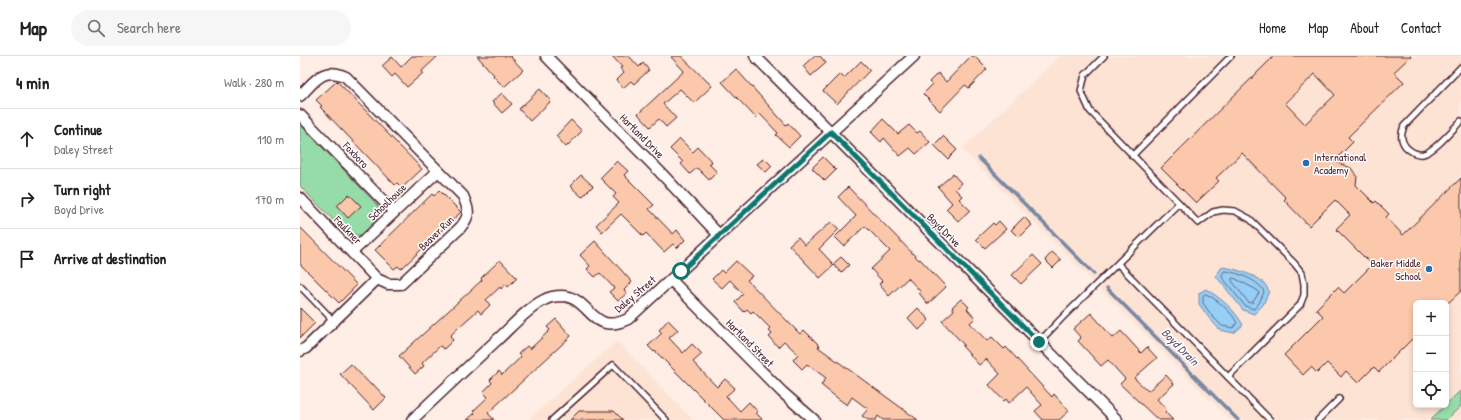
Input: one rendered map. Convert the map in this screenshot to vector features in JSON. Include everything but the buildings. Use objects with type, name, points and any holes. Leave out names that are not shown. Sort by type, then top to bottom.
[{"type":"street","name":"Hartland Drive","points":[[546,56],[660,172],[719,235]]},
{"type":"street","name":"Boyd Drive","points":[[755,56],[1117,420]]},
{"type":"street","name":"Daley Street","points":[[412,420],[512,326],[545,299],[563,296],[574,299],[596,318],[612,325],[628,319],[914,56]]},
{"type":"street","name":"Beaver Run","points":[[300,96],[323,75],[331,72],[346,77],[463,196],[469,209],[466,221],[401,284],[388,284],[377,279]]},
{"type":"street","name":"Foxboro","points":[[300,115],[394,212]]},
{"type":"street","name":"Schoolhouse","points":[[352,252],[438,171]]},
{"type":"street","name":"Faulkner","points":[[300,198],[377,279]]},
{"type":"street","points":[[300,351],[306,348],[377,279]]},
{"type":"street","name":"Hartland Street","points":[[670,280],[782,392],[814,420]]},
{"type":"lane","points":[[1104,56],[1086,76],[1081,91],[1090,112],[1198,223],[1213,212],[1222,210],[1234,211],[1250,219],[1302,272],[1304,295],[1300,305],[1228,377]]},
{"type":"lane","points":[[1132,156],[1231,56]]},
{"type":"lane","points":[[1461,67],[1404,126],[1401,134],[1402,141],[1416,154],[1423,154],[1431,151],[1461,121]]},
{"type":"lane","points":[[1039,342],[1179,203]]},
{"type":"lane","points":[[1118,264],[1270,420]]},
{"type":"lane","points":[[300,286],[328,315],[332,322]]},
{"type":"lane","points":[[552,420],[613,365],[666,420]]},
{"type":"lane","points":[[1318,420],[1339,399]]},
{"type":"shaded area","points":[[1060,56],[1461,56],[1461,420],[1230,420],[962,149]]},
{"type":"shaded area","points":[[617,341],[693,420],[528,420]]},
{"type":"green space","points":[[300,124],[378,206],[378,216],[372,226],[362,235],[350,235],[345,232],[300,186]]},
{"type":"green space","points":[[1461,390],[1461,406],[1446,420],[1430,420],[1442,408],[1449,408],[1449,402]]},
{"type":"water","points":[[1222,267],[1244,272],[1256,277],[1264,283],[1269,291],[1263,305],[1254,314],[1243,310],[1216,276]]},
{"type":"water","points":[[1206,289],[1227,305],[1236,314],[1243,325],[1234,333],[1220,330],[1199,304],[1199,293]]},
{"type":"waterway","name":"Boyd Drain","points":[[979,158],[1094,274]]},
{"type":"waterway","name":"Boyd Drain","points":[[1107,288],[1238,420]]},
{"type":"place","name":"International Academy","points":[[1306,163]]},
{"type":"place","name":"Baker Middle School","points":[[1429,269]]},
{"type":"route","points":[[681,271],[831,132],[1039,342]]}]
